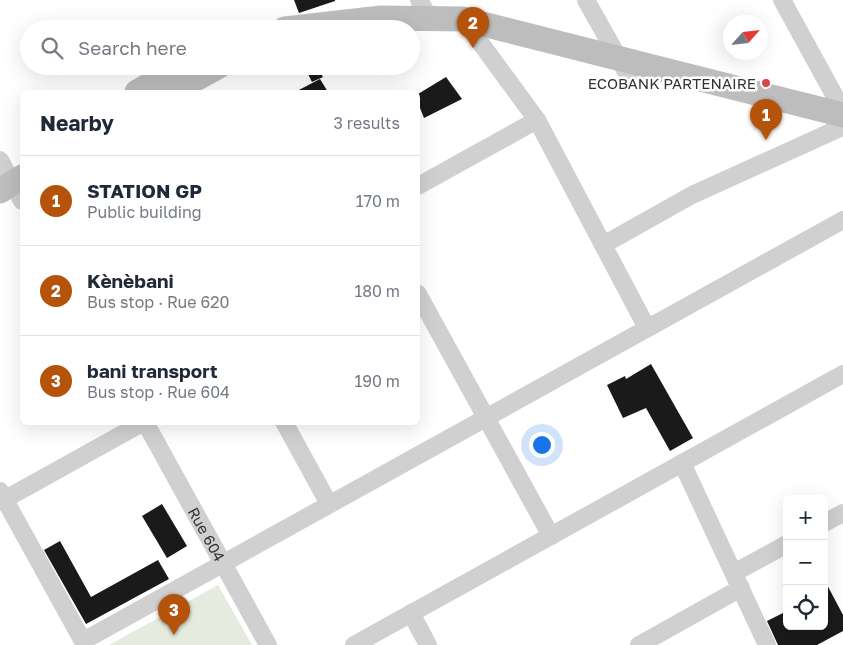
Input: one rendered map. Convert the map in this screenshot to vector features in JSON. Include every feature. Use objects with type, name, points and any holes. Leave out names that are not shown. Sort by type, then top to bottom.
[{"type":"main road","points":[[364,20],[420,17],[470,28],[622,66],[843,127]]},
{"type":"main road","points":[[622,66],[843,115]]},
{"type":"main road","points":[[140,90],[166,75]]},
{"type":"main road","points":[[176,90],[203,75]]},
{"type":"street","points":[[586,0],[622,66]]},
{"type":"street","points":[[782,0],[843,110]]},
{"type":"street","points":[[470,28],[536,120],[647,328]]},
{"type":"street","points":[[420,185],[536,120]]},
{"type":"street","points":[[603,245],[692,195],[843,127]]},
{"type":"street","points":[[138,425],[2,498],[84,643],[223,563],[843,220]]},
{"type":"street","points":[[420,298],[551,536]]},
{"type":"street","points":[[354,645],[843,374]]},
{"type":"street","name":"Rue 604","points":[[146,425],[268,645]]},
{"type":"street","points":[[286,425],[329,504]]},
{"type":"street","points":[[682,463],[767,645]]},
{"type":"street","points":[[828,521],[843,513]]},
{"type":"street","points":[[639,645],[661,640],[783,547]]},
{"type":"street","points":[[411,613],[428,645]]},
{"type":"shaded area","points":[[218,585],[252,645],[109,645]]},
{"type":"building","points":[[294,0],[335,0],[335,1],[299,13]]},
{"type":"building","points":[[308,75],[322,75],[323,77],[312,82]]},
{"type":"building","points":[[446,77],[462,99],[424,118],[420,108],[420,93]]},
{"type":"building","points":[[320,79],[327,90],[299,90]]},
{"type":"building","points":[[651,364],[693,438],[670,451],[646,408],[623,418],[607,385],[625,376],[626,379]]},
{"type":"building","points":[[162,504],[187,546],[167,558],[142,516]]},
{"type":"building","points":[[60,541],[91,597],[158,560],[169,579],[86,624],[44,550]]},
{"type":"building","points":[[828,587],[843,615],[843,631],[817,645],[778,645],[767,621],[783,613],[783,630],[828,630]]},
{"type":"place","name":"Kènèbani","points":[[473,48]]},
{"type":"place","name":"ECOBANK PARTENAIRE","points":[[766,83]]},
{"type":"place","name":"STATION GP","points":[[766,140]]},
{"type":"place","name":"bani transport","points":[[174,635]]}]
